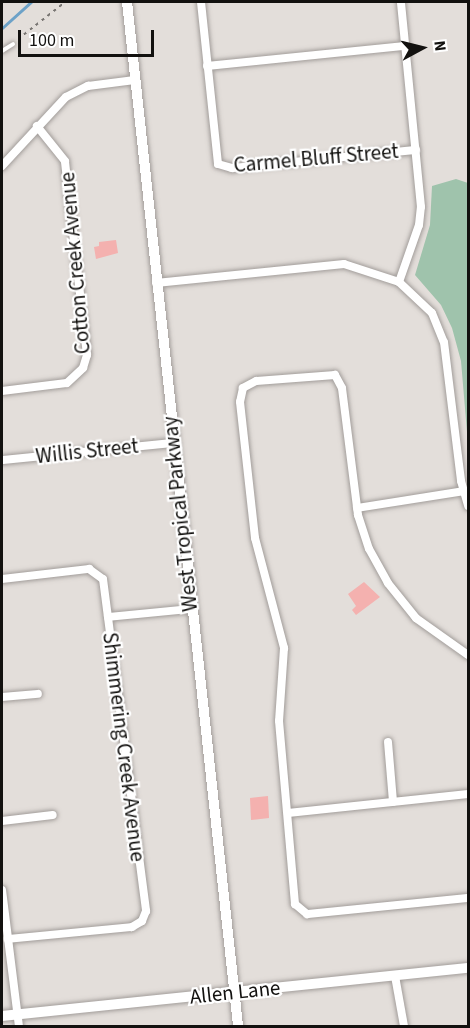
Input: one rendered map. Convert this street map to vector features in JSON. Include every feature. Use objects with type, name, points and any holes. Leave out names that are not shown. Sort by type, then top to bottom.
[{"type":"main road","name":"West Tropical Parkway","points":[[127,2],[189,609],[237,1026]]},
{"type":"main road","name":"Allen Lane","points":[[2,1016],[468,968]]},
{"type":"street","points":[[201,2],[207,66],[405,46]]},
{"type":"street","points":[[399,282],[421,216],[400,2]]},
{"type":"street","name":"Carmel Bluff Street","points":[[207,66],[218,164],[232,168],[416,150]]},
{"type":"street","points":[[2,166],[55,105],[77,90],[135,80]]},
{"type":"street","name":"Cotton Creek Avenue","points":[[2,391],[60,386],[79,373],[87,355],[67,170],[61,154],[37,126]]},
{"type":"street","points":[[156,283],[344,264],[399,282],[432,314],[444,342],[464,492],[468,506]]},
{"type":"street","points":[[468,655],[417,618],[388,583],[362,531],[342,388],[335,375],[256,381],[243,388],[240,402],[255,538],[284,648],[279,721],[293,898],[301,910],[307,914],[468,898]]},
{"type":"street","name":"Willis Street","points":[[2,460],[173,443]]},
{"type":"street","points":[[357,508],[464,492]]},
{"type":"street","name":"Shimmering Creek Avenue","points":[[2,579],[83,569],[100,573],[105,585],[145,905],[142,921],[132,927],[8,939]]},
{"type":"street","points":[[108,617],[189,609]]},
{"type":"street","points":[[2,697],[38,694]]},
{"type":"street","points":[[388,742],[393,802]]},
{"type":"street","points":[[288,813],[468,794]]},
{"type":"street","points":[[2,821],[53,815]]},
{"type":"street","points":[[2,890],[19,1026]]},
{"type":"street","points":[[395,976],[404,1026]]},
{"type":"lane","points":[[2,51],[13,44]]},
{"type":"path","points":[[13,44],[65,2]]},
{"type":"green space","points":[[456,179],[468,183],[468,444],[461,361],[452,328],[441,305],[415,275],[430,225],[432,186]]},
{"type":"building","points":[[116,240],[118,253],[96,259],[94,247],[99,246],[99,242]]},
{"type":"building","points":[[364,582],[380,597],[356,615],[352,610],[356,606],[348,594]]},
{"type":"building","points":[[268,796],[269,818],[251,820],[250,798]]},
{"type":"waterway","points":[[2,28],[31,2]]}]
